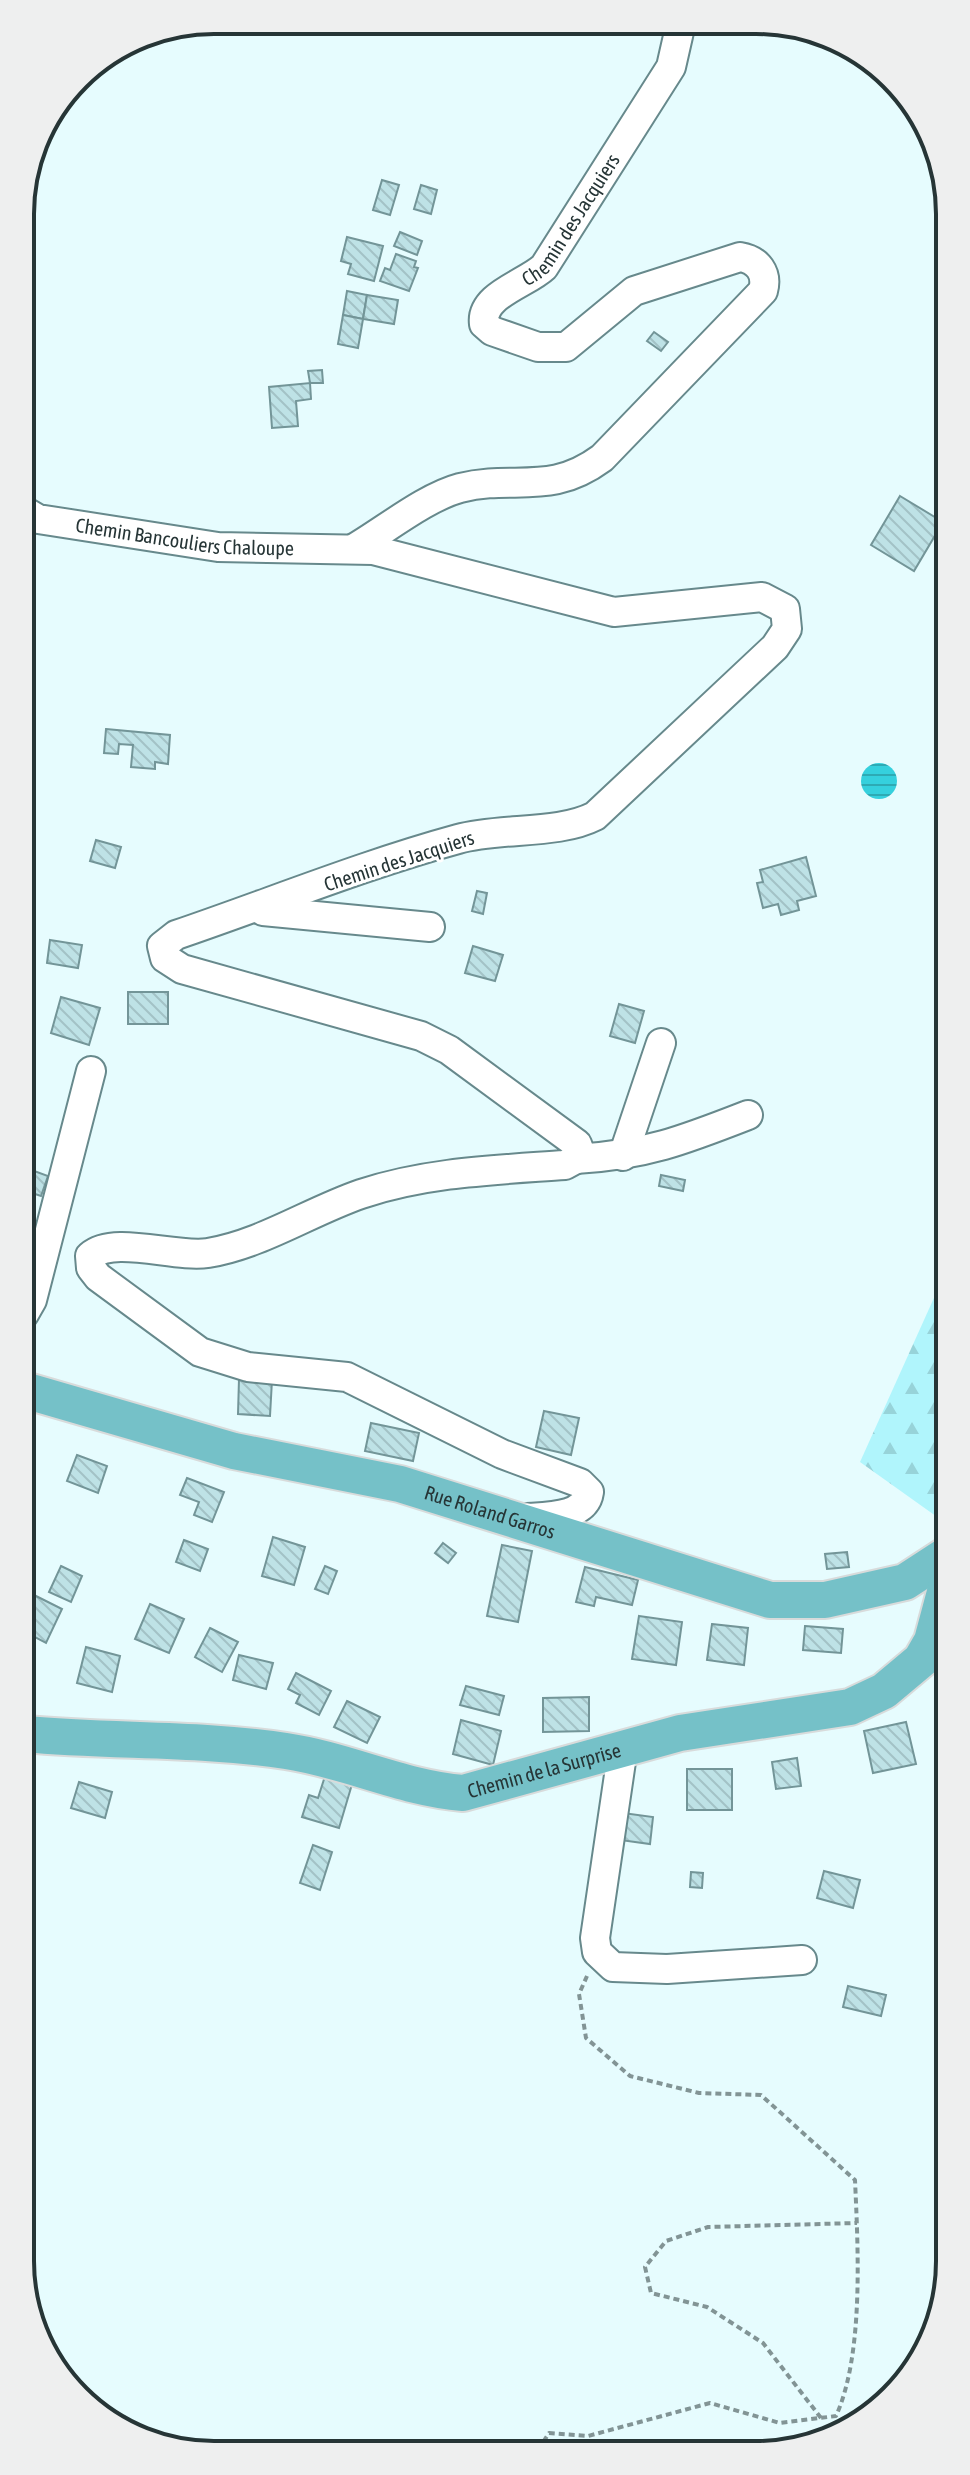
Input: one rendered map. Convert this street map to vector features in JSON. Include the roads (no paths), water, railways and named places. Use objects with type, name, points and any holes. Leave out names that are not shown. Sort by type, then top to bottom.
[{"type":"main road","name":"Rue Roland Garros","points":[[34,1393],[234,1451],[400,1484],[770,1600],[825,1600],[905,1582],[936,1562]]},
{"type":"main road","name":"Chemin de la Surprise","points":[[34,1734],[245,1745],[330,1759],[438,1791],[463,1793],[680,1733],[850,1707],[884,1691],[921,1660],[936,1626]]},
{"type":"street","name":"Chemin des Jacquiers","points":[[353,549],[448,492],[479,485],[535,485],[584,472],[602,458],[763,291],[764,274],[759,266],[753,259],[740,257],[634,291],[566,347],[538,347],[492,331],[484,324],[485,310],[491,302],[531,279],[544,267],[671,67],[678,34]]},
{"type":"street","name":"Chemin Bancouliers Chaloupe","points":[[34,517],[218,547],[353,549]]},
{"type":"street","name":"Chemin des Jacquiers","points":[[353,549],[393,554],[614,612],[762,597],[775,600],[785,609],[787,629],[775,647],[595,816],[576,826],[522,828],[458,839],[169,938],[162,946],[165,958],[182,969],[421,1036],[449,1050],[568,1134],[580,1152],[576,1159]]},
{"type":"street","points":[[251,910],[430,927]]},
{"type":"street","points":[[623,1156],[661,1043]]},
{"type":"street","points":[[34,1292],[91,1071]]},
{"type":"street","points":[[511,1520],[578,1511],[588,1502],[589,1492],[580,1483],[502,1454],[347,1377],[248,1367],[200,1352],[98,1277],[91,1268],[90,1256],[109,1246],[182,1255],[207,1253],[239,1245],[361,1195],[404,1181],[565,1165],[576,1159],[623,1156],[660,1149],[748,1115]]},
{"type":"street","points":[[623,1748],[595,1938],[597,1952],[613,1967],[667,1969],[802,1960]]},
{"type":"water","points":[[879,763],[892,768],[897,781],[892,794],[879,799],[866,794],[861,781],[866,768]]}]
